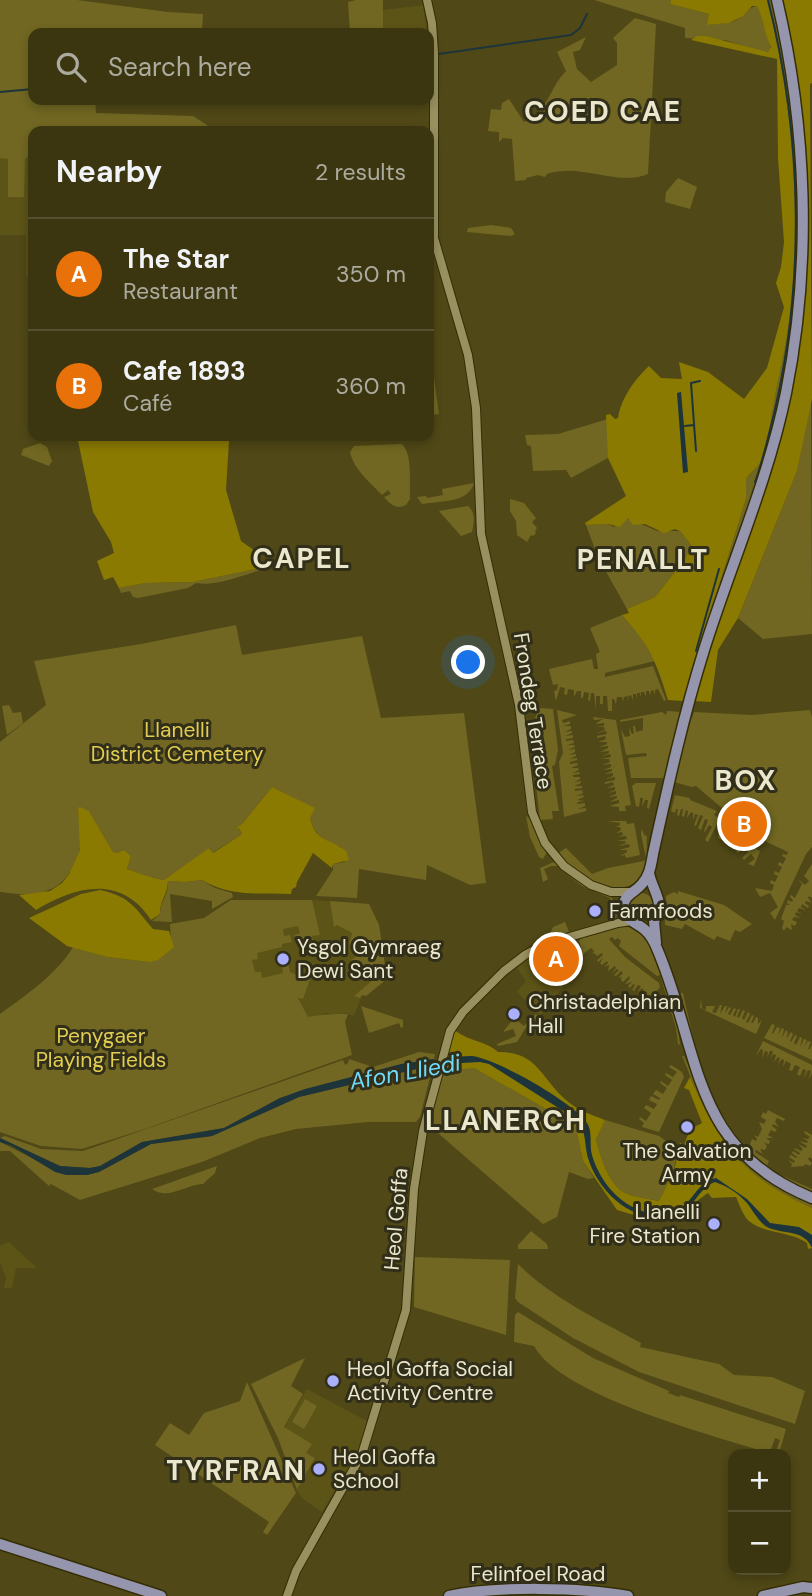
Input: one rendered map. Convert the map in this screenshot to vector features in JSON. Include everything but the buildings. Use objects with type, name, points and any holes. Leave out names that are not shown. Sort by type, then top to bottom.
[{"type":"main road","points":[[634,923],[643,925],[654,921],[658,916],[660,904],[649,873],[668,781],[704,650],[772,447],[786,393],[799,299],[803,201],[796,108],[785,33],[777,0]]},
{"type":"main road","points":[[649,873],[625,898],[624,909],[634,923],[646,931],[656,946],[673,992],[695,1068],[716,1119],[752,1165],[786,1188],[812,1198]]},
{"type":"main road","points":[[634,890],[643,888],[654,893]]},
{"type":"main road","points":[[654,921],[656,946]]},
{"type":"main road","points":[[0,1544],[160,1596]]},
{"type":"main road","points":[[763,1596],[803,1587],[812,1588]]},
{"type":"main road","name":"Felinfoel Road","points":[[449,1596],[532,1590],[628,1596]]},
{"type":"street","name":"Frondeg Terrace","points":[[427,0],[432,28]]},
{"type":"street","name":"Frondeg Terrace","points":[[434,105],[434,126]]},
{"type":"street","name":"Frondeg Terrace","points":[[434,227],[436,246],[470,368],[476,416],[481,534],[518,701],[529,796],[536,824],[545,843],[564,866],[591,884],[611,892],[634,890]]},
{"type":"street","name":"Frondeg Terrace","points":[[611,892],[624,909]]},
{"type":"street","points":[[618,922],[624,909]]},
{"type":"street","name":"Heol Goffa","points":[[287,1596],[296,1571],[362,1454],[406,1310],[414,1189],[423,1131],[450,1031],[463,1012],[504,971],[525,955],[545,944],[618,922],[634,923]]},
{"type":"shaded area","points":[[671,0],[767,0],[789,121],[795,205],[795,247],[788,328],[763,457],[746,479],[746,499],[683,701],[668,700],[651,654],[622,615],[629,613],[627,609],[655,597],[685,559],[691,545],[680,531],[675,529],[664,533],[645,524],[633,525],[628,518],[620,527],[585,523],[626,496],[608,458],[606,415],[618,418],[629,389],[649,366],[661,378],[682,379],[679,362],[708,372],[744,399],[767,368],[784,307],[776,283],[784,242],[778,158],[777,59],[691,40],[697,36],[706,36],[768,52],[771,47],[757,6],[752,6],[743,16],[729,23],[707,25],[709,14],[670,4]]},
{"type":"shaded area","points":[[780,0],[812,0],[812,399],[797,471],[738,618],[718,650],[711,702],[693,701],[788,398],[808,204]]},
{"type":"shaded area","points":[[423,5],[426,28],[383,28],[383,10]]},
{"type":"shaded area","points":[[0,98],[28,156],[28,276],[26,235],[0,235]]},
{"type":"shaded area","points":[[78,441],[229,441],[226,490],[241,541],[255,551],[261,568],[193,582],[145,583],[119,588],[113,577],[104,580],[97,561],[114,553],[111,542],[93,512]]},
{"type":"shaded area","points":[[272,787],[315,808],[310,818],[316,832],[346,851],[349,860],[333,864],[332,868],[313,853],[291,894],[234,892],[202,880],[168,881],[160,914],[151,920],[139,905],[112,890],[82,890],[36,910],[19,895],[50,891],[69,874],[80,850],[80,807],[89,811],[113,852],[124,850],[131,856],[127,869],[164,880],[209,848],[213,853],[242,834],[239,828],[233,830],[243,823]]},
{"type":"shaded area","points":[[100,890],[125,900],[153,929],[169,931],[174,947],[158,960],[149,962],[107,957],[67,946],[29,918],[81,894]]},
{"type":"shaded area","name":"Ysgol Gymraeg Dewi Sant","points":[[264,900],[369,904],[379,925],[387,979],[366,996],[362,995],[354,1016],[327,1013],[308,1018],[298,998],[270,996],[241,957]]},
{"type":"shaded area","points":[[562,944],[579,967],[540,1016],[517,992],[526,981],[517,968],[532,956],[557,949]]},
{"type":"shaded area","points":[[453,1029],[498,1052],[522,1056],[537,1067],[570,1104],[605,1120],[596,1140],[607,1171],[621,1190],[643,1198],[659,1201],[674,1171],[680,1143],[684,1145],[690,1129],[702,1123],[689,1090],[684,1088],[690,1077],[712,1122],[736,1157],[768,1184],[812,1208],[812,1248],[808,1249],[807,1243],[800,1239],[752,1223],[746,1218],[736,1197],[712,1198],[708,1193],[698,1200],[690,1219],[690,1209],[676,1217],[658,1222],[617,1210],[583,1161],[576,1126],[474,1068],[442,1071]]},
{"type":"shaded area","points":[[9,1242],[37,1268],[16,1268],[12,1288],[4,1288],[6,1278],[0,1262],[0,1246]]},
{"type":"shaded area","name":"Heol Goffa School","points":[[307,1389],[367,1421],[360,1448],[322,1512],[303,1499],[297,1491],[278,1438]]},
{"type":"green space","points":[[0,0],[77,0],[203,14],[202,28],[28,28],[28,105],[95,105],[96,113],[193,116],[207,126],[28,126],[24,197],[8,197],[8,159],[0,158]]},
{"type":"green space","points":[[383,0],[383,28],[350,28],[348,2]]},
{"type":"green space","points":[[594,0],[671,0],[670,4],[709,14],[708,25],[732,22],[757,6],[771,49],[766,53],[725,40],[685,38],[685,28]]},
{"type":"green space","points":[[767,0],[773,0],[794,126],[799,222],[796,307],[772,433],[687,701],[683,701],[746,499],[746,479],[760,463],[788,327],[787,105],[777,37]]},
{"type":"green space","points":[[635,18],[656,24],[648,174],[624,178],[560,171],[545,177],[538,175],[515,181],[512,139],[503,138],[499,142],[499,132],[488,131],[491,109],[501,110],[502,103],[509,99],[524,122],[539,112],[566,71],[557,52],[586,37],[580,50],[573,52],[577,69],[591,82],[617,65],[617,43],[613,38]]},
{"type":"green space","points":[[678,178],[697,187],[690,209],[665,202],[666,192]]},
{"type":"green space","points":[[491,225],[511,228],[515,234],[511,236],[467,232],[468,228]]},
{"type":"green space","points":[[434,378],[439,414],[434,414]]},
{"type":"green space","points":[[811,400],[812,634],[763,639],[738,618],[797,471]]},
{"type":"green space","points":[[608,419],[608,458],[571,478],[566,470],[533,471],[531,446],[527,445],[525,435],[558,434]]},
{"type":"green space","points":[[40,443],[47,447],[52,461],[49,466],[21,455],[23,449]]},
{"type":"green space","points":[[402,444],[408,455],[410,499],[406,505],[396,507],[384,497],[391,494],[388,490],[382,495],[363,475],[350,452],[354,446]]},
{"type":"green space","points":[[474,483],[471,490],[453,500],[422,504],[417,497],[443,495],[442,489]]},
{"type":"green space","points":[[510,499],[524,503],[536,518],[532,522],[537,528],[536,533],[531,535],[527,542],[517,535],[516,521],[510,511]]},
{"type":"green space","points":[[468,506],[474,521],[472,532],[461,536],[439,511]]},
{"type":"green space","points":[[628,518],[657,531],[680,531],[691,545],[685,559],[655,597],[627,609],[602,568],[586,525],[608,524],[614,527]]},
{"type":"green space","points":[[261,568],[228,580],[196,583],[188,588],[138,598],[133,597],[130,591],[121,593],[119,588],[145,583],[193,582]]},
{"type":"green space","points":[[622,615],[639,634],[655,661],[605,673],[605,677],[653,666],[666,700],[664,701],[658,689],[655,690],[655,695],[653,690],[651,691],[650,696],[649,691],[646,691],[646,697],[644,692],[641,692],[641,698],[640,693],[637,693],[637,699],[636,694],[633,694],[633,700],[631,695],[628,696],[629,701],[627,696],[623,702],[622,697],[617,697],[616,704],[612,699],[612,711],[608,711],[607,696],[603,696],[603,704],[600,704],[600,696],[596,696],[596,710],[594,693],[591,693],[590,701],[589,693],[584,692],[581,698],[581,691],[577,691],[574,697],[574,690],[568,689],[567,695],[564,694],[565,688],[560,687],[556,701],[554,691],[557,690],[558,684],[553,685],[549,669],[592,659],[594,669],[598,669],[596,654],[600,652],[590,628]]},
{"type":"green space","name":"Llanelli District Cemetery","points":[[236,625],[242,655],[362,636],[381,718],[464,713],[486,883],[470,885],[427,865],[426,880],[359,869],[357,898],[316,896],[333,870],[333,864],[345,862],[341,847],[325,840],[314,829],[310,818],[314,808],[272,787],[243,823],[233,830],[239,828],[242,834],[212,853],[210,848],[164,880],[127,869],[131,856],[124,850],[113,852],[89,811],[78,808],[80,850],[66,878],[50,889],[32,894],[0,892],[0,742],[46,705],[34,661]]},
{"type":"green space","points":[[9,705],[13,713],[21,712],[23,723],[7,735],[2,706]]},
{"type":"green space","points":[[540,708],[553,709],[558,750],[555,765],[552,766],[559,811],[552,811],[553,819],[540,820],[534,766],[548,763],[547,760],[540,761],[546,757],[545,754],[540,754],[546,752],[540,751],[544,748],[539,744],[544,743],[543,740],[537,740],[544,736],[536,735],[544,734],[543,731],[530,729],[541,725],[535,721],[541,721],[541,718],[535,718],[537,713],[534,713]]},
{"type":"green space","points":[[557,710],[577,715],[562,720],[563,723],[570,721],[570,724],[563,726],[571,726],[571,729],[564,732],[572,731],[565,736],[573,735],[573,738],[566,741],[573,740],[574,743],[567,745],[575,747],[568,750],[575,749],[575,752],[569,755],[576,756],[570,759],[577,758],[570,764],[577,763],[578,765],[571,768],[579,770],[572,773],[580,774],[573,775],[580,777],[574,782],[581,781],[574,786],[582,786],[575,791],[582,790],[583,793],[576,796],[584,797],[577,800],[585,801],[578,802],[577,804],[585,803],[585,806],[578,809],[586,808],[586,811],[564,817],[559,762],[563,753]]},
{"type":"green space","points":[[810,710],[812,847],[806,854],[775,920],[770,913],[778,907],[770,893],[760,897],[755,888],[772,891],[774,885],[770,883],[771,880],[775,882],[778,876],[774,874],[775,871],[779,873],[782,867],[778,865],[779,862],[783,864],[786,858],[782,856],[788,852],[726,823],[723,809],[696,786],[674,782],[684,739],[694,712],[751,715]]},
{"type":"green space","points":[[667,711],[683,712],[667,778],[631,778],[628,758],[647,756],[646,753],[626,755],[621,729],[625,737],[630,736],[629,727],[632,734],[633,726],[636,732],[643,730],[643,718],[620,720],[662,712],[666,715]]},
{"type":"green space","points":[[593,717],[616,720],[631,805],[625,806],[626,811],[609,806],[619,803],[619,800],[609,802],[617,798],[608,797],[616,794],[616,791],[607,793],[615,790],[615,787],[606,788],[614,785],[613,782],[605,784],[615,780],[615,777],[605,779],[613,776],[613,773],[604,774],[612,771],[603,770],[611,767],[611,764],[602,765],[610,762],[609,759],[601,759],[611,757],[610,754],[601,756],[609,753],[600,752],[608,746],[599,747],[607,742],[598,742],[606,739],[605,736],[597,736],[607,734],[606,731],[596,733],[605,730],[604,727],[595,727],[604,726],[604,723],[595,724],[603,719],[594,720]]},
{"type":"green space","points":[[636,783],[656,783],[649,809],[648,800],[645,800],[642,807],[643,798],[640,798],[639,807],[636,806],[632,786]]},
{"type":"green space","points":[[675,795],[690,798],[717,811],[714,815],[718,817],[718,822],[708,842],[705,840],[712,827],[709,825],[704,831],[708,820],[705,819],[701,830],[698,828],[703,816],[700,815],[696,826],[694,825],[698,815],[695,814],[693,820],[691,812],[687,818],[686,810],[684,817],[683,809],[679,816],[678,809],[675,813],[671,811]]},
{"type":"green space","points":[[526,816],[530,818],[547,852],[543,859],[539,857],[530,837]]},
{"type":"green space","points":[[607,821],[634,823],[640,855],[626,858],[625,855],[620,856],[627,850],[619,850],[630,847],[629,844],[618,846],[626,843],[617,841],[627,839],[626,836],[617,837],[623,835],[622,832],[616,833],[621,830],[620,827],[615,827],[620,823]]},
{"type":"green space","points":[[721,825],[735,836],[738,833],[736,837],[744,841],[746,837],[745,843],[760,851],[754,866],[748,864],[755,859],[751,854],[744,860],[742,858],[748,852],[745,847],[738,853],[735,850],[741,844],[737,840],[730,846],[727,844],[732,837],[727,834],[722,840],[718,838]]},
{"type":"green space","points":[[642,829],[647,836],[646,868],[639,880],[628,886],[613,889],[596,885],[575,871],[557,854],[566,848],[592,874],[644,861],[646,858]]},
{"type":"green space","points":[[554,862],[581,883],[608,894],[618,905],[616,918],[548,939],[553,927],[565,922],[569,932],[615,916],[610,898],[582,886],[557,866],[544,869],[548,879],[543,882],[540,868]]},
{"type":"green space","points":[[812,864],[812,898],[808,898],[812,903],[806,901],[808,908],[802,904],[801,907],[806,910],[799,908],[797,911],[802,914],[796,912],[795,915],[800,918],[794,917],[792,920],[797,922],[795,926],[791,924],[792,930],[786,927],[784,931],[784,921],[781,919],[786,905],[790,905],[788,900],[792,902],[791,895],[795,898],[802,884],[798,879],[805,885],[809,881],[804,876]]},
{"type":"green space","points":[[202,880],[215,888],[232,893],[233,897],[212,909],[212,901],[170,894],[172,922],[152,921],[160,914],[168,881]]},
{"type":"green space","points":[[678,891],[724,905],[752,924],[740,932],[735,930],[730,941],[717,936],[714,940],[685,924],[682,929],[665,925],[666,896],[674,892],[678,894]]},
{"type":"green space","points":[[641,893],[650,897],[654,906],[650,915],[641,919],[632,915],[628,906],[632,897]]},
{"type":"green space","name":"Penygaer Playing Fields","points":[[231,900],[312,900],[320,935],[312,936],[315,948],[312,949],[310,942],[298,944],[294,935],[300,933],[298,926],[283,929],[284,936],[290,935],[292,942],[257,953],[258,959],[252,960],[255,972],[261,972],[262,978],[283,973],[282,966],[288,962],[290,972],[302,980],[310,979],[303,999],[298,998],[308,1017],[348,1014],[345,1022],[352,1055],[82,1149],[41,1146],[0,1132],[0,1014],[49,975],[73,947],[107,957],[149,962],[171,942],[170,924],[204,918]]},
{"type":"green space","points":[[330,901],[369,904],[379,925],[387,979],[366,996],[354,996],[375,978],[363,965],[359,967],[353,960],[350,961],[358,955],[349,944],[352,933],[337,925],[334,927]]},
{"type":"green space","points":[[620,927],[633,928],[640,932],[654,954],[672,1002],[680,1045],[660,975],[657,976],[619,946],[621,941],[618,938],[609,939],[625,957],[659,983],[660,987],[645,1005],[651,997],[648,995],[645,1000],[645,993],[640,996],[644,990],[642,988],[637,993],[641,986],[638,985],[634,991],[632,990],[635,985],[630,988],[628,986],[632,982],[625,984],[629,976],[623,982],[622,977],[618,978],[623,973],[621,971],[616,976],[614,975],[619,970],[617,969],[611,974],[615,966],[608,971],[609,965],[604,967],[607,961],[602,965],[600,963],[603,958],[598,962],[597,960],[602,953],[597,956],[592,954],[594,951],[591,948],[583,954],[579,941],[583,936]]},
{"type":"green space","points":[[681,993],[705,1076],[734,1133],[748,1149],[752,1139],[757,1139],[754,1135],[758,1137],[762,1129],[759,1122],[764,1124],[766,1120],[761,1117],[763,1112],[766,1114],[768,1110],[785,1119],[784,1121],[777,1118],[775,1122],[779,1127],[773,1124],[777,1130],[771,1130],[768,1135],[773,1138],[766,1138],[770,1141],[769,1144],[764,1143],[767,1146],[765,1150],[760,1149],[763,1154],[756,1150],[755,1152],[769,1161],[767,1165],[776,1173],[812,1189],[812,1193],[785,1180],[759,1163],[732,1134],[702,1076],[689,1034]]},
{"type":"green space","points":[[722,1005],[720,1014],[727,1006],[725,1014],[729,1007],[730,1015],[734,1008],[736,1009],[733,1015],[735,1017],[740,1009],[739,1018],[743,1010],[745,1011],[742,1018],[744,1020],[748,1012],[748,1023],[752,1015],[754,1016],[751,1023],[756,1017],[758,1024],[762,1020],[756,1034],[702,1009],[715,1006],[712,1012],[716,1013]]},
{"type":"green space","points":[[361,1006],[403,1020],[403,1027],[401,1028],[399,1023],[369,1033]]},
{"type":"green space","points":[[536,1014],[538,1016],[517,1042],[498,1046],[497,1044],[516,1036],[513,1029],[503,1032],[514,1018],[524,1026]]},
{"type":"green space","points":[[772,1024],[775,1025],[773,1034],[777,1027],[780,1028],[778,1035],[782,1028],[784,1029],[782,1038],[786,1030],[786,1039],[791,1032],[793,1034],[791,1042],[795,1035],[797,1036],[794,1043],[796,1045],[800,1037],[802,1038],[800,1047],[804,1039],[807,1040],[804,1047],[808,1041],[811,1042],[808,1049],[812,1044],[812,1060],[764,1038]]},
{"type":"green space","points":[[763,1041],[812,1065],[812,1073],[808,1080],[811,1071],[808,1070],[804,1078],[806,1070],[803,1069],[800,1076],[797,1074],[800,1067],[795,1065],[792,1071],[789,1070],[791,1064],[786,1061],[783,1067],[784,1060],[778,1064],[778,1057],[774,1062],[776,1055],[773,1054],[770,1060],[773,1051],[770,1051],[767,1058],[768,1052],[765,1051],[762,1058],[761,1049],[756,1056]]},
{"type":"green space","points":[[419,1052],[435,1054],[434,1059],[280,1098],[224,1128],[142,1142],[100,1166],[60,1166],[0,1138],[5,1136],[41,1149],[83,1151],[343,1060],[345,1065],[349,1059],[373,1067]]},
{"type":"green space","points":[[682,1056],[730,1145],[762,1177],[812,1203],[812,1208],[778,1191],[736,1158],[705,1112]]},
{"type":"green space","points":[[433,1065],[420,1117],[416,1122],[368,1122],[296,1129],[260,1138],[202,1162],[80,1200],[51,1184],[49,1186],[10,1151],[0,1151],[0,1142],[66,1175],[87,1175],[99,1172],[151,1144],[212,1136],[299,1097]]},
{"type":"green space","points":[[671,1065],[682,1072],[684,1077],[659,1132],[642,1127],[644,1123],[640,1117],[646,1121],[651,1113],[644,1108],[646,1105],[654,1109],[657,1104],[649,1100],[651,1096],[659,1100],[660,1098],[653,1094],[656,1090],[663,1094],[667,1088],[661,1081],[668,1086],[672,1080],[666,1073],[673,1077],[677,1072],[669,1067]]},
{"type":"green space","points":[[474,1068],[577,1126],[583,1161],[594,1178],[588,1179],[569,1172],[557,1217],[543,1224],[431,1127],[442,1071]]},
{"type":"green space","points":[[605,1120],[659,1136],[677,1149],[674,1171],[659,1201],[625,1193],[613,1182],[596,1140]]},
{"type":"green space","points":[[805,1131],[812,1135],[812,1159],[808,1159],[812,1163],[810,1166],[805,1164],[791,1167],[792,1164],[788,1160],[794,1163],[795,1161],[789,1157],[797,1157],[793,1151],[799,1155],[800,1153],[794,1149],[803,1149],[798,1144],[806,1148],[807,1146],[799,1141],[807,1143],[808,1141],[802,1138],[810,1137]]},
{"type":"green space","points":[[217,1166],[215,1173],[203,1184],[171,1193],[152,1189]]},
{"type":"green space","points":[[531,1231],[547,1244],[548,1249],[518,1249],[518,1245]]},
{"type":"green space","points":[[415,1257],[510,1260],[506,1335],[414,1307]]},
{"type":"green space","points":[[518,1264],[561,1298],[641,1343],[640,1347],[719,1364],[734,1375],[772,1377],[805,1391],[795,1424],[639,1372],[573,1338],[515,1298]]},
{"type":"green space","points":[[518,1312],[593,1358],[669,1391],[668,1393],[786,1429],[780,1449],[777,1449],[780,1440],[775,1438],[771,1449],[755,1449],[715,1437],[642,1412],[575,1382],[550,1365],[534,1346],[514,1342],[515,1315]]},
{"type":"green space","points":[[305,1358],[291,1386],[303,1394],[284,1427],[312,1444],[306,1453],[315,1458],[297,1489],[278,1438],[251,1384]]},
{"type":"green space","points":[[247,1382],[296,1493],[267,1535],[263,1532],[269,1522],[155,1445],[170,1423],[189,1435],[204,1413],[240,1401]]},
{"type":"green space","points":[[305,1399],[317,1406],[304,1429],[292,1422]]},
{"type":"water","points":[[681,392],[688,472],[683,473],[677,393]]},
{"type":"water","points":[[472,1056],[516,1073],[551,1093],[579,1114],[589,1127],[592,1155],[602,1178],[619,1198],[629,1205],[653,1214],[674,1212],[687,1203],[702,1185],[716,1178],[747,1199],[770,1223],[799,1227],[812,1235],[812,1248],[809,1242],[799,1235],[766,1226],[740,1196],[715,1182],[704,1189],[686,1209],[674,1216],[660,1218],[633,1212],[610,1195],[593,1171],[584,1133],[576,1119],[489,1064],[444,1064],[446,1057]]},
{"type":"water","points":[[434,1059],[433,1065],[299,1097],[212,1136],[151,1144],[99,1172],[87,1175],[55,1172],[12,1146],[0,1142],[0,1138],[60,1166],[90,1168],[100,1166],[142,1142],[224,1128],[280,1098],[305,1089],[401,1064]]},
{"type":"waterway","points":[[755,482],[782,374],[795,267],[794,159],[780,52],[768,0]]},
{"type":"waterway","points":[[439,54],[571,35],[580,28],[587,14]]},
{"type":"waterway","points":[[0,92],[28,89]]},
{"type":"waterway","points":[[696,451],[691,383],[700,381]]},
{"type":"waterway","points":[[685,426],[694,425]]},
{"type":"waterway","points":[[696,651],[719,569]]},
{"type":"place","name":"Cafe 1893","points":[[744,824]]},
{"type":"place","name":"Farmfoods","points":[[595,911]]},
{"type":"place","name":"Ysgol Gymraeg Dewi Sant","points":[[283,959]]},
{"type":"place","name":"The Star","points":[[556,959]]},
{"type":"place","name":"Christadelphian Hall","points":[[514,1014]]},
{"type":"place","name":"The Salvation Army","points":[[687,1127]]},
{"type":"place","name":"Llanelli Fire Station","points":[[714,1224]]},
{"type":"place","name":"Heol Goffa Social Activity Centre","points":[[333,1381]]},
{"type":"place","name":"Heol Goffa School","points":[[319,1469]]},
{"type":"district","name":"COED CAE","points":[[603,111]]},
{"type":"district","name":"CAPEL","points":[[302,558]]},
{"type":"district","name":"PENALLT","points":[[643,559]]},
{"type":"district","name":"BOX","points":[[746,780]]},
{"type":"district","name":"LLANERCH","points":[[506,1120]]},
{"type":"district","name":"TYRFRAN","points":[[236,1470]]},
{"type":"water label","name":"Afon Lliedi","points":[[405,1072]]}]
